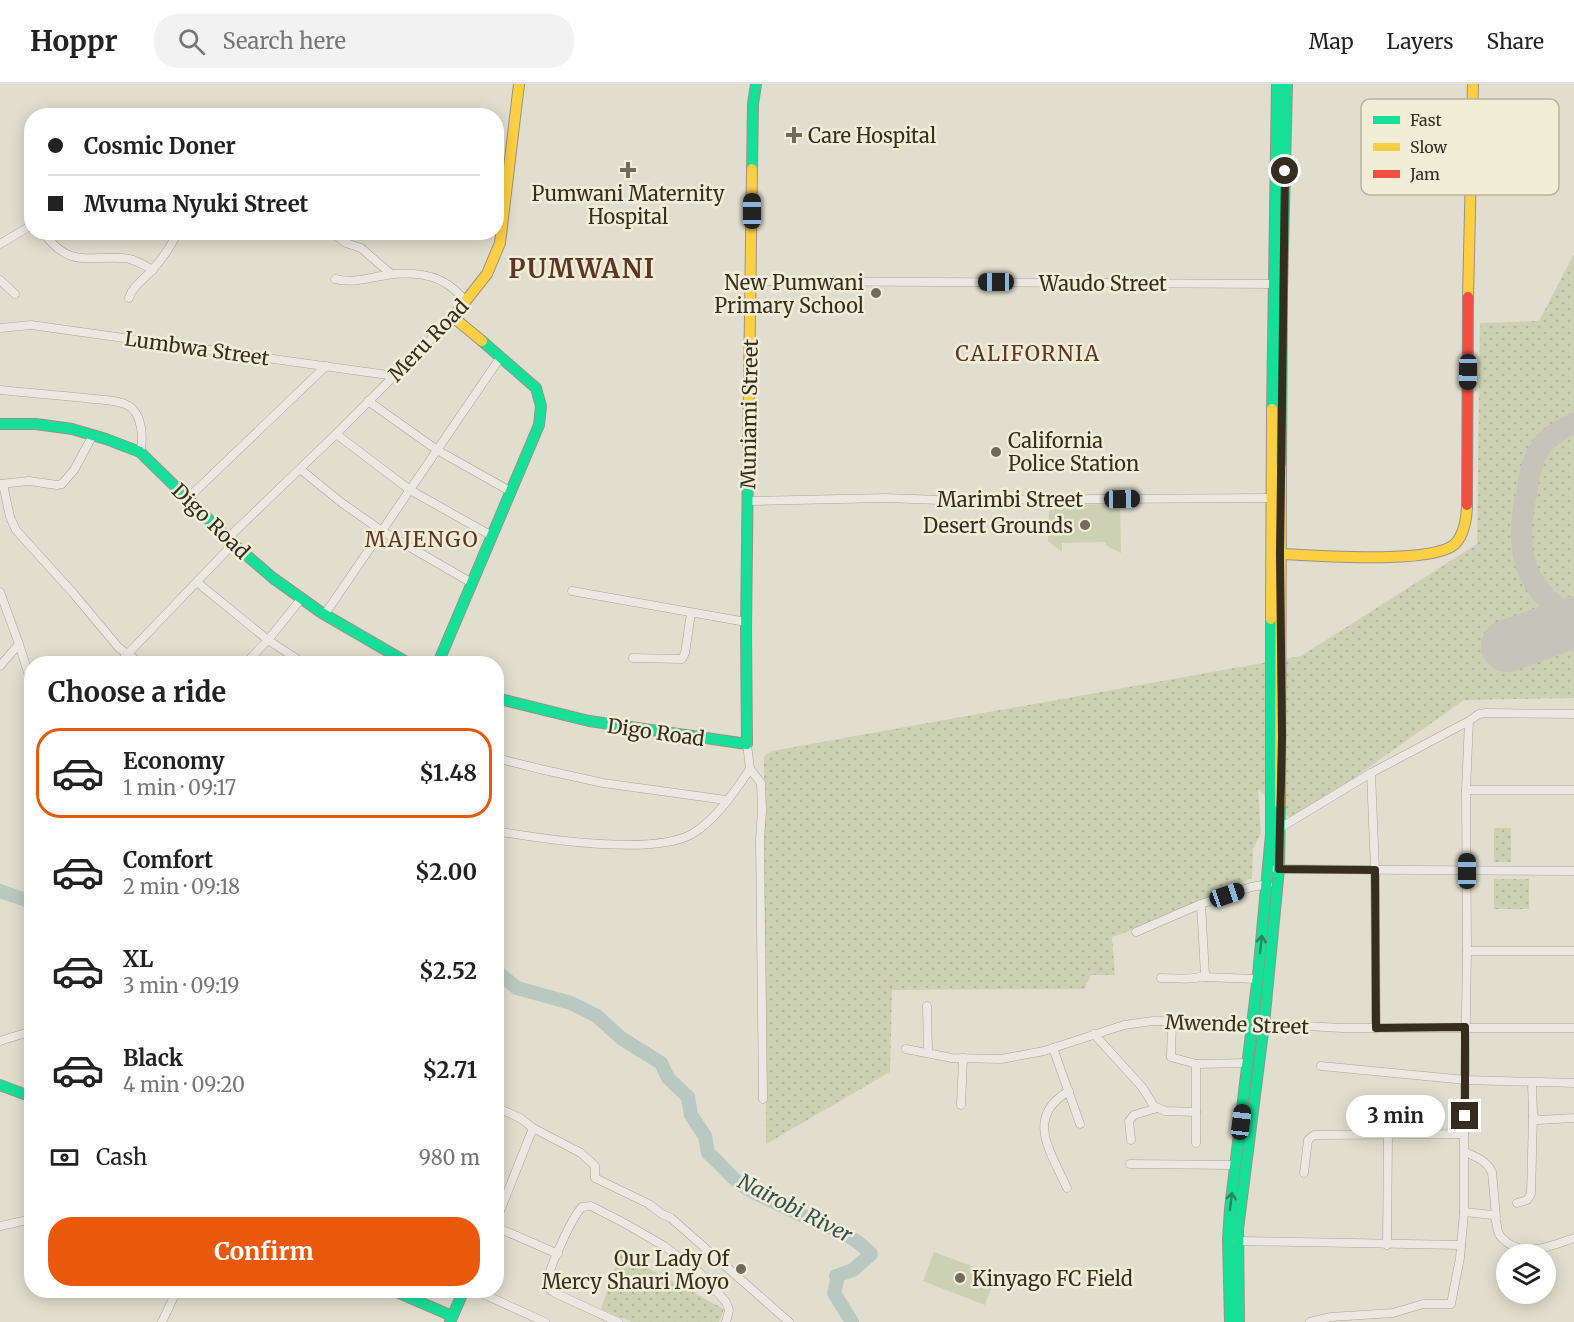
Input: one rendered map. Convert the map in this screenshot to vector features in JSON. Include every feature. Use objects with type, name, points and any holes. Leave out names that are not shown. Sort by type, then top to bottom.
[{"type":"main road","name":"Meru Road","points":[[504,210],[519,84]]},
{"type":"main road","name":"Muniami Street","points":[[747,744],[746,622],[753,104],[756,84]]},
{"type":"main road","points":[[1239,1322],[1237,1241],[1248,1138],[1264,1024],[1274,868],[1271,792],[1271,498],[1277,84]]},
{"type":"main road","points":[[1230,1322],[1228,1239],[1235,1165],[1268,884],[1274,868],[1281,828],[1280,554],[1287,84]]},
{"type":"main road","points":[[1472,84],[1472,99]]},
{"type":"main road","points":[[1280,554],[1381,557],[1432,554],[1447,550],[1459,539],[1467,510],[1470,195]]},
{"type":"main road","name":"Meru Road","points":[[453,316],[486,277],[493,265],[500,240]]},
{"type":"main road","points":[[441,656],[539,425],[543,409],[541,397],[536,388],[453,316]]},
{"type":"main road","name":"Digo Road","points":[[0,424],[48,424],[123,444],[140,452],[231,541],[274,579],[301,599],[396,656]]},
{"type":"main road","name":"Digo Road","points":[[504,700],[565,718],[747,744]]},
{"type":"main road","points":[[0,1085],[24,1094]]},
{"type":"main road","points":[[408,1298],[451,1319],[460,1298]]},
{"type":"street","points":[[0,244],[24,230]]},
{"type":"street","points":[[50,240],[58,249],[74,258],[129,259],[153,270]]},
{"type":"street","points":[[129,298],[134,287],[153,270],[174,240]]},
{"type":"street","points":[[342,240],[361,248],[391,274]]},
{"type":"street","points":[[335,279],[357,281],[391,274],[419,275],[446,283],[466,301]]},
{"type":"street","points":[[0,280],[15,294]]},
{"type":"street","name":"Waudo Street","points":[[751,281],[1274,284]]},
{"type":"street","name":"Meru Road","points":[[128,654],[198,584],[231,541],[300,469],[453,316]]},
{"type":"street","name":"Lumbwa Street","points":[[0,328],[31,325],[394,376]]},
{"type":"street","points":[[326,614],[500,358]]},
{"type":"street","points":[[188,499],[326,366]]},
{"type":"street","points":[[0,390],[101,400],[127,405],[136,416],[142,433],[143,441],[140,452]]},
{"type":"street","points":[[368,401],[437,450],[510,491]]},
{"type":"street","points":[[336,434],[410,490],[492,536]]},
{"type":"street","points":[[93,435],[74,470],[62,484],[28,481],[2,484],[10,518],[16,530],[59,576],[119,648],[131,656]]},
{"type":"street","points":[[300,469],[382,531],[471,583]]},
{"type":"street","name":"Marimbi Street","points":[[749,501],[886,498],[940,500],[1271,498]]},
{"type":"street","points":[[198,584],[268,640],[292,656]]},
{"type":"street","points":[[572,591],[746,622]]},
{"type":"street","points":[[0,592],[3,607],[24,658]]},
{"type":"street","points":[[253,656],[301,599]]},
{"type":"street","points":[[633,658],[682,659],[691,613]]},
{"type":"street","points":[[0,666],[20,644]]},
{"type":"street","points":[[1281,828],[1371,773],[1479,714],[1574,714]]},
{"type":"street","points":[[1310,1322],[1393,1318],[1423,1304],[1452,1304],[1464,1212],[1466,790],[1469,721]]},
{"type":"street","points":[[747,744],[750,769],[761,783],[763,1099]]},
{"type":"street","points":[[504,760],[603,783],[726,800]]},
{"type":"street","points":[[504,832],[568,841],[644,845],[667,843],[692,834],[714,815],[750,769]]},
{"type":"street","points":[[1371,773],[1375,870],[1376,1028]]},
{"type":"street","points":[[1466,790],[1574,790]]},
{"type":"street","points":[[1274,868],[1574,871]]},
{"type":"street","points":[[1136,932],[1201,904],[1251,887],[1268,884]]},
{"type":"street","points":[[1201,904],[1206,973],[1203,977]]},
{"type":"street","points":[[1467,951],[1574,951]]},
{"type":"street","points":[[1161,978],[1257,979]]},
{"type":"street","points":[[927,1006],[928,1052]]},
{"type":"street","points":[[1172,1021],[1171,1057],[1196,1064],[1248,1063]]},
{"type":"street","name":"Mwende Street","points":[[906,1049],[963,1058],[1001,1059],[1053,1048],[1124,1025],[1172,1021],[1342,1028],[1574,1028]]},
{"type":"street","points":[[0,1041],[24,1034]]},
{"type":"street","points":[[1094,1034],[1142,1087],[1157,1108],[1165,1111],[1196,1112]]},
{"type":"street","points":[[1053,1048],[1080,1124]]},
{"type":"street","points":[[961,1105],[963,1058]]},
{"type":"street","points":[[1196,1064],[1196,1143]]},
{"type":"street","points":[[1322,1066],[1466,1080],[1574,1083]]},
{"type":"street","points":[[1517,1203],[1527,1200],[1531,1194],[1532,1082]]},
{"type":"street","points":[[1067,1188],[1046,1139],[1043,1124],[1044,1116],[1054,1101],[1069,1091]]},
{"type":"street","points":[[1131,1140],[1129,1121],[1134,1115],[1157,1108]]},
{"type":"street","points":[[504,1111],[581,1153],[595,1166],[595,1178],[649,1204],[672,1218],[789,1322]]},
{"type":"street","points":[[1533,1116],[1538,1120],[1574,1118]]},
{"type":"street","points":[[504,1201],[533,1128]]},
{"type":"street","points":[[1304,1173],[1310,1136],[1464,1134]]},
{"type":"street","points":[[1388,1135],[1388,1245]]},
{"type":"street","points":[[1465,1152],[1486,1162],[1492,1172],[1498,1231],[1503,1239],[1526,1250],[1541,1250],[1574,1238]]},
{"type":"street","points":[[1130,1164],[1235,1165]]},
{"type":"street","points":[[618,1322],[550,1290],[548,1285],[549,1275],[558,1254],[576,1213],[582,1207],[591,1206],[664,1246],[699,1272],[726,1302],[729,1310],[726,1322]]},
{"type":"street","points":[[1464,1212],[1490,1214],[1496,1217]]},
{"type":"street","points":[[0,1226],[24,1221]]},
{"type":"street","points":[[504,1230],[558,1254]]},
{"type":"street","points":[[1237,1241],[1461,1245]]},
{"type":"street","points":[[162,1322],[173,1298]]},
{"type":"street","points":[[492,1298],[545,1322]]},
{"type":"green space","points":[[1574,254],[1574,698],[1464,700],[1293,821],[1258,789],[1261,833],[1253,849],[1252,878],[1160,920],[1112,937],[1115,975],[1091,975],[1084,989],[892,990],[890,1072],[766,1144],[764,756],[772,751],[1301,656],[1477,544],[1480,323],[1539,321]]},
{"type":"green space","name":"Desert Grounds","points":[[1120,504],[1121,553],[1104,542],[1062,543],[1062,552],[1048,541],[1051,505]]},
{"type":"green space","points":[[1494,828],[1511,828],[1511,862],[1494,862]]},
{"type":"green space","points":[[1494,879],[1529,879],[1529,909],[1494,909]]},
{"type":"green space","name":"Kinyago FC Field","points":[[934,1252],[996,1275],[985,1305],[923,1281]]},
{"type":"green space","points":[[620,1253],[724,1309],[719,1322],[632,1322],[601,1309]]},
{"type":"waterway","name":"Nairobi River","points":[[0,891],[24,899]]},
{"type":"waterway","name":"Nairobi River","points":[[504,977],[517,988],[571,1003],[597,1016],[621,1038],[661,1063],[668,1078],[688,1097],[691,1115],[705,1136],[708,1153],[734,1179],[761,1196],[842,1233],[871,1254],[853,1270],[836,1276],[838,1277],[834,1293],[852,1322]]},
{"type":"taxiway","points":[[1574,423],[1548,439],[1535,457],[1531,468],[1521,531],[1527,567],[1538,588],[1554,604],[1574,614]]},
{"type":"runway","points":[[1507,646],[1574,622]]},
{"type":"traffic: fast","points":[[752,169],[753,104],[756,84]]},
{"type":"traffic: fast","points":[[1272,409],[1277,84]]},
{"type":"traffic: fast","points":[[1281,467],[1287,84]]},
{"type":"traffic: fast","points":[[441,656],[539,425],[541,406],[536,388],[482,341]]},
{"type":"traffic: fast","points":[[0,424],[36,424],[72,429],[140,452],[238,548],[273,578],[322,613],[396,656]]},
{"type":"traffic: fast","points":[[504,700],[589,721],[747,744],[748,459]]},
{"type":"traffic: fast","points":[[1230,1322],[1228,1239],[1230,1209],[1258,975],[1271,834],[1271,619]]},
{"type":"traffic: fast","points":[[1239,1322],[1238,1229],[1264,1024],[1279,869],[1280,804]]},
{"type":"traffic: fast","points":[[0,1085],[24,1094]]},
{"type":"traffic: fast","points":[[410,1298],[452,1316]]},
{"type":"traffic: fast","points":[[450,1322],[460,1298]]},
{"type":"traffic: slow","points":[[504,210],[519,84]]},
{"type":"traffic: slow","points":[[1473,84],[1473,99]]},
{"type":"traffic: slow","points":[[748,459],[752,169]]},
{"type":"traffic: slow","points":[[1468,297],[1470,195]]},
{"type":"traffic: slow","points":[[482,341],[453,317],[487,274],[500,240]]},
{"type":"traffic: slow","points":[[1271,619],[1272,409]]},
{"type":"traffic: slow","points":[[1280,804],[1281,467]]},
{"type":"traffic: slow","points":[[1280,554],[1344,557],[1423,555],[1455,544],[1463,531],[1467,505]]},
{"type":"traffic: jam","points":[[1467,505],[1468,297]]},
{"type":"place","name":"Care Hospital","points":[[794,135]]},
{"type":"place","name":"Pumwani Maternity Hospital","points":[[628,170]]},
{"type":"place","name":"New Pumwani Primary School","points":[[876,293]]},
{"type":"place","name":"California Police Station","points":[[996,452]]},
{"type":"place","name":"Desert Grounds","points":[[1085,525]]},
{"type":"place","name":"Our Lady Of Mercy Shauri Moyo","points":[[741,1269]]},
{"type":"place","name":"Kinyago FC Field","points":[[960,1278]]},
{"type":"district","name":"PUMWANI","points":[[582,268]]},
{"type":"district","name":"CALIFORNIA","points":[[1028,353]]},
{"type":"district","name":"MAJENGO","points":[[422,539]]},
{"type":"route","points":[[1285,171],[1282,255],[1280,554],[1282,738],[1279,869],[1375,870],[1376,1028],[1465,1027],[1465,1116]]}]
